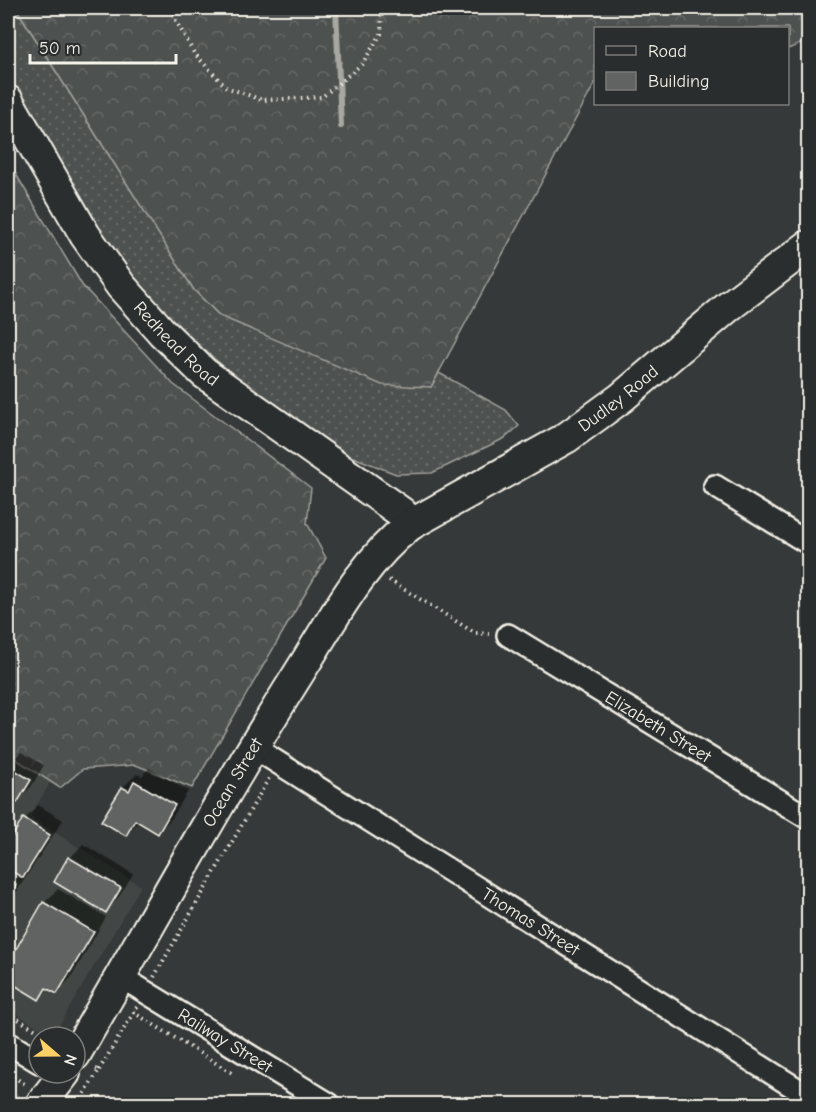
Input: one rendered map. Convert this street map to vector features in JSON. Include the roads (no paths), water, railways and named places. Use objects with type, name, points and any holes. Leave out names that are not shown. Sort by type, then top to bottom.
[{"type":"main road","name":"Redhead Road","points":[[8,101],[85,235],[121,286],[162,332],[204,373],[402,513],[410,525]]},
{"type":"main road","name":"Dudley Road","points":[[410,525],[566,438],[621,398],[804,254]]},
{"type":"main road","name":"Ocean Street","points":[[87,1042],[133,985],[253,747],[363,573],[387,543],[410,525]]},
{"type":"street","points":[[715,486],[808,543]]},
{"type":"street","name":"Elizabeth Street","points":[[508,635],[808,818]]},
{"type":"street","name":"Thomas Street","points":[[253,747],[808,1096]]},
{"type":"street","name":"Railway Street","points":[[133,985],[329,1104]]},
{"type":"street","points":[[8,1042],[27,1053]]},
{"type":"waterway","points":[[336,8],[341,126]]}]
